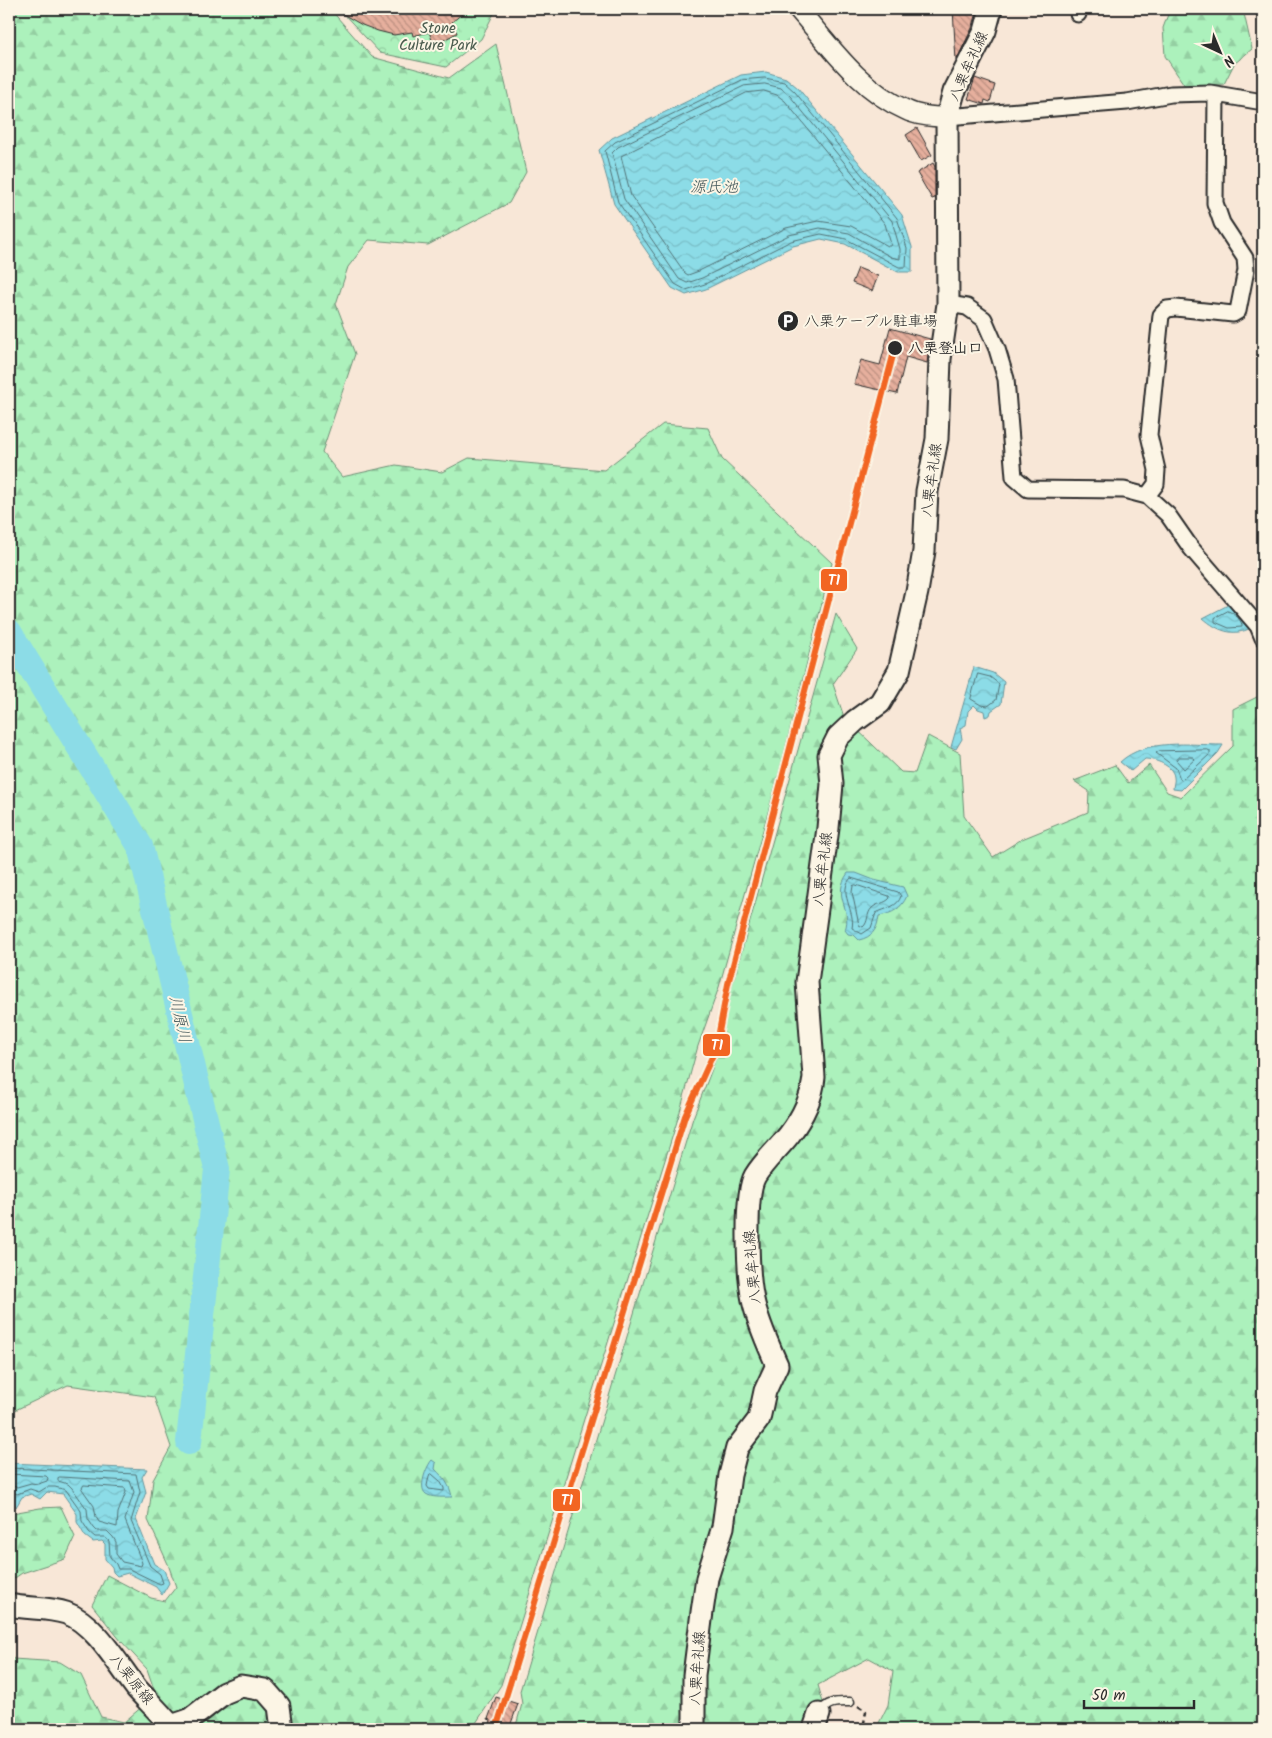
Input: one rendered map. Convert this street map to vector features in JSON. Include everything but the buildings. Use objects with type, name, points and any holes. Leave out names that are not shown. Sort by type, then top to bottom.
[{"type":"main road","name":"八栗牟礼線","points":[[694,1729],[694,1675],[707,1578],[723,1527],[730,1475],[736,1448],[758,1419],[765,1391],[777,1364],[765,1339],[753,1300],[748,1248],[748,1200],[754,1178],[789,1135],[804,1113],[813,1092],[814,1077],[807,982],[828,828],[832,784],[829,755],[838,737],[855,721],[880,703],[899,671],[917,592],[924,551],[927,491],[937,440],[940,359],[948,304],[947,117],[954,92],[985,31],[991,9]]},
{"type":"main road","name":"八栗原線","points":[[9,1605],[22,1608],[47,1609],[68,1614],[84,1624],[96,1636],[138,1690],[171,1726],[189,1720],[224,1693],[241,1686],[264,1690],[279,1706],[282,1729]]},
{"type":"street","points":[[798,9],[851,71],[871,89],[907,111],[930,116],[947,117],[1127,102],[1171,94],[1216,94],[1263,102]]},
{"type":"street","points":[[1147,496],[1156,484],[1157,470],[1148,435],[1161,315],[1167,309],[1176,308],[1233,314],[1238,312],[1246,270],[1245,258],[1222,223],[1215,203],[1216,94]]},
{"type":"street","points":[[948,304],[966,306],[984,320],[997,349],[1006,379],[1014,477],[1028,489],[1124,490],[1147,496],[1168,515],[1191,548],[1258,626],[1263,638]]},
{"type":"lane","points":[[816,1722],[826,1705],[831,1702],[850,1702]]},
{"type":"path","points":[[860,1707],[866,1712],[864,1729]]},
{"type":"green space","points":[[9,9],[330,9],[372,57],[449,78],[496,44],[526,172],[509,203],[428,245],[369,240],[348,267],[336,304],[355,354],[322,452],[342,477],[396,465],[442,472],[469,458],[604,470],[663,424],[708,428],[722,459],[832,563],[780,769],[719,987],[698,1046],[679,1115],[501,1685],[472,1729],[9,1729],[9,1651],[13,1659],[60,1662],[81,1675],[101,1717],[124,1722],[156,1695],[147,1669],[92,1605],[107,1575],[151,1598],[165,1601],[176,1587],[148,1520],[153,1480],[171,1447],[154,1397],[68,1385],[9,1413]]},
{"type":"green space","name":"Stone Culture Park","points":[[339,9],[496,9],[481,39],[446,67],[380,53]]},
{"type":"green space","points":[[1170,9],[1243,9],[1252,49],[1234,64],[1224,84],[1185,86],[1165,56],[1163,28]]},
{"type":"green space","points":[[836,614],[857,649],[833,684],[844,717],[901,772],[915,773],[928,736],[960,753],[964,816],[993,857],[1022,839],[1088,812],[1089,791],[1074,781],[1115,765],[1128,783],[1149,765],[1167,792],[1181,797],[1233,746],[1233,709],[1263,694],[1263,1729],[876,1729],[888,1705],[893,1671],[869,1658],[818,1685],[828,1720],[825,1729],[515,1729],[522,1704],[520,1691],[693,1118],[719,1051],[732,986]]},
{"type":"green space","points":[[61,1507],[75,1537],[65,1559],[22,1573],[9,1582],[9,1511],[12,1513],[40,1508]]},
{"type":"water","name":"源氏池","points":[[766,72],[786,78],[798,88],[902,215],[912,247],[912,272],[898,272],[845,244],[821,239],[793,246],[706,289],[686,295],[672,288],[614,204],[599,150],[612,138],[741,75]]},
{"type":"water","points":[[1230,604],[1251,628],[1238,632],[1226,631],[1214,626],[1203,618]]},
{"type":"water","points":[[974,667],[993,673],[1004,682],[1001,704],[991,711],[990,715],[985,717],[984,711],[974,705],[968,711],[966,725],[960,728],[962,739],[956,749],[951,747]]},
{"type":"water","points":[[1168,744],[1223,745],[1218,753],[1181,790],[1173,789],[1173,773],[1167,766],[1145,759],[1131,771],[1120,762],[1130,754],[1155,746]]},
{"type":"water","points":[[848,873],[856,873],[874,880],[903,887],[907,896],[896,910],[879,916],[873,932],[859,940],[854,935],[848,934],[845,930],[847,922],[841,889]]},
{"type":"water","points":[[432,1460],[436,1463],[435,1469],[448,1485],[452,1497],[433,1497],[425,1493],[423,1489],[424,1478]]},
{"type":"water","points":[[9,1463],[147,1469],[142,1477],[146,1492],[136,1519],[154,1564],[164,1570],[169,1583],[162,1595],[156,1587],[128,1573],[117,1576],[113,1572],[112,1567],[105,1559],[105,1544],[102,1541],[93,1542],[85,1536],[77,1522],[77,1514],[63,1494],[47,1492],[40,1499],[31,1494],[22,1497],[16,1507],[9,1491]]},
{"type":"waterway","name":"川原川","points":[[9,632],[140,846],[217,1169],[189,1442]]},
{"type":"transit line","name":"T1","points":[[496,1729],[685,1116],[716,1048],[728,984],[895,348]]},
{"type":"place","name":"八栗ケーブル駐車場","points":[[788,321]]},
{"type":"place","name":"八栗登山口","points":[[895,348]]}]
